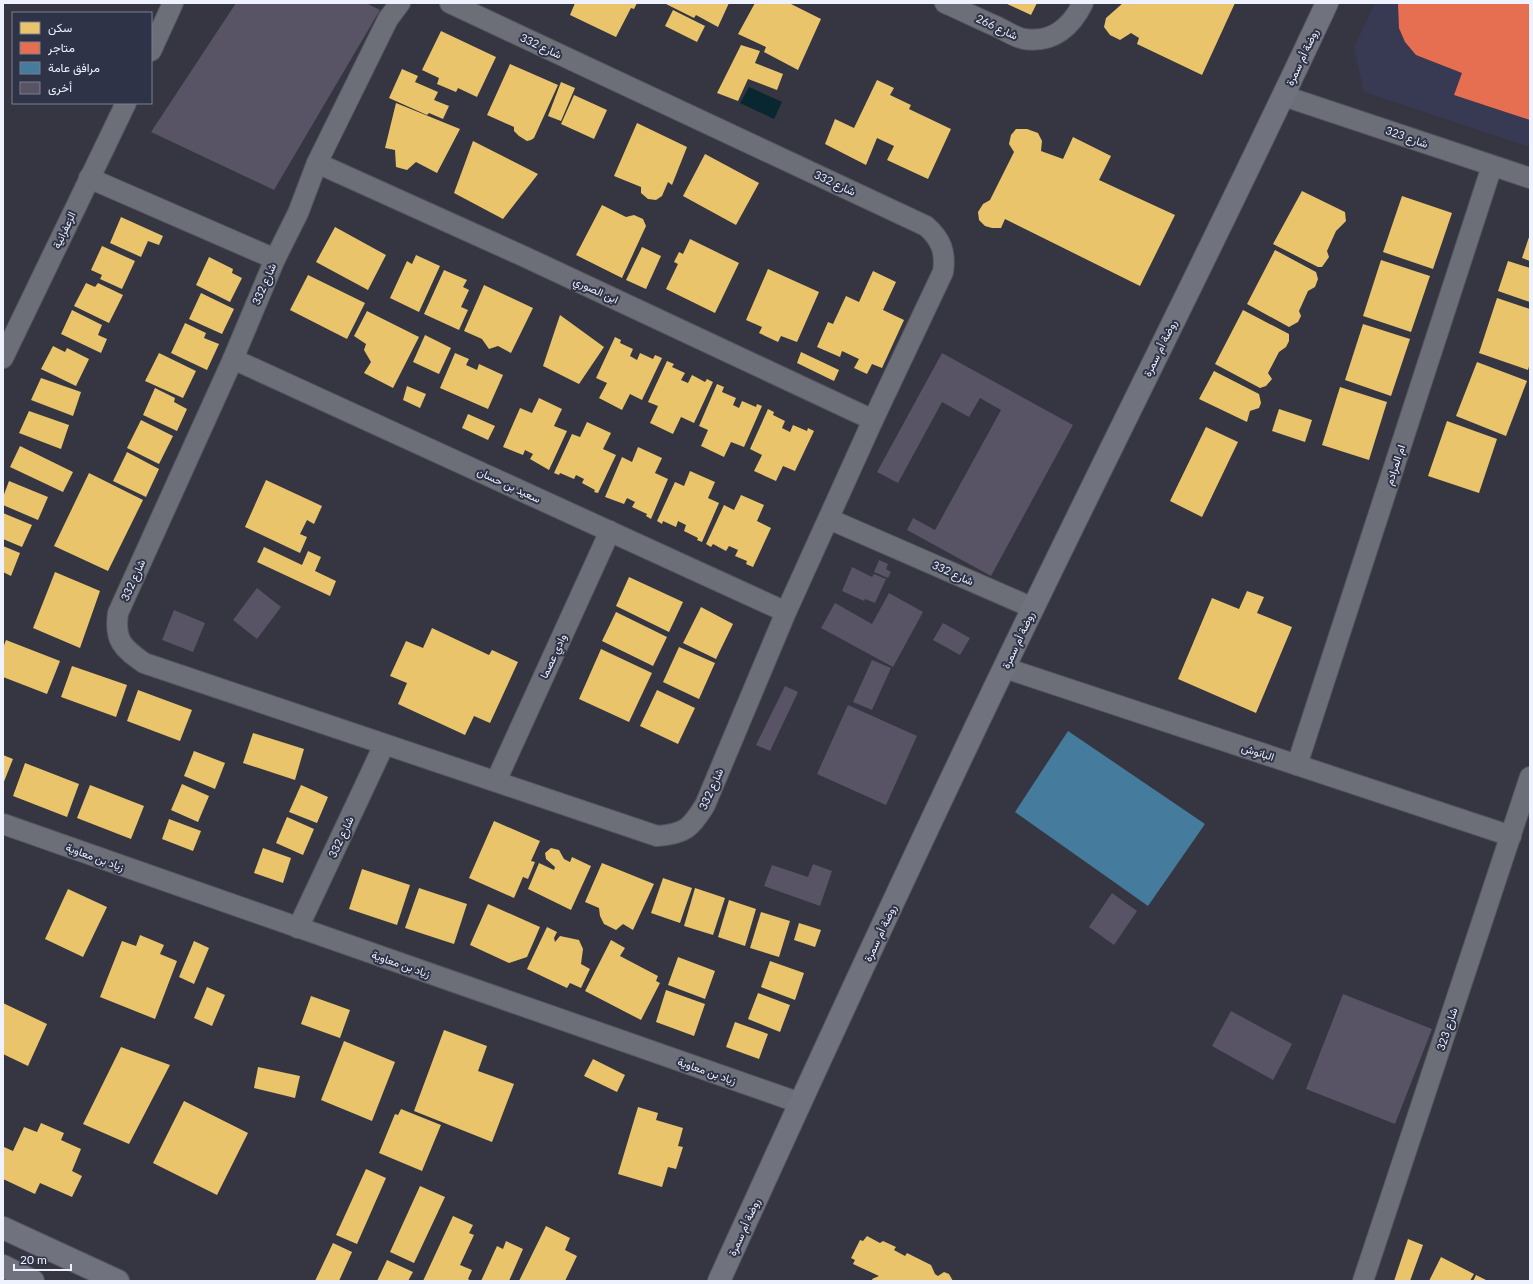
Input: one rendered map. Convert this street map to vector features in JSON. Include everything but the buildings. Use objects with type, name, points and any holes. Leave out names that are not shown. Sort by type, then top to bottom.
[{"type":"street","points":[[152,49],[173,3]]},
{"type":"street","name":"شارع 332","points":[[400,3],[388,19],[317,163],[298,213],[275,259],[233,359],[118,613],[116,628],[120,642],[144,663],[657,836],[675,835],[688,829],[705,805],[786,612],[873,420],[943,272],[945,262],[943,248],[935,234],[918,223],[450,3]]},
{"type":"street","name":"شارع 266","points":[[945,3],[1023,39],[1038,39],[1053,36],[1065,29],[1076,18],[1083,3]]},
{"type":"street","name":"روضة أم سمرة","points":[[719,1281],[800,1103],[1033,608],[1284,96],[1327,3]]},
{"type":"street","name":"شارع 323","points":[[1284,96],[1530,178]]},
{"type":"street","name":"الزعفرانية","points":[[3,358],[126,104]]},
{"type":"street","name":"ابن الصوري","points":[[317,163],[523,256],[873,420]]},
{"type":"street","name":"ام المرادم","points":[[1297,765],[1492,166]]},
{"type":"street","name":"شارع 332","points":[[89,178],[275,259]]},
{"type":"street","name":"سعيد بن حسان","points":[[233,359],[786,612]]},
{"type":"street","name":"شارع 332","points":[[829,519],[1033,608]]},
{"type":"street","name":"وادي عصما","points":[[496,781],[610,531]]},
{"type":"street","name":"البانوش","points":[[1005,668],[1511,836]]},
{"type":"street","name":"شارع 332","points":[[298,928],[384,745]]},
{"type":"street","name":"شارع 323","points":[[1363,1281],[1530,778]]},
{"type":"street","name":"زياد بن معاوية","points":[[3,824],[800,1103]]},
{"type":"street","points":[[3,1228],[118,1281]]},
{"type":"street","points":[[3,1266],[33,1281]]},
{"type":"shaded area","points":[[1375,3],[1530,3],[1530,147],[1364,92],[1354,47]]},
{"type":"shaded area","points":[[749,87],[782,102],[774,119],[740,103]]}]
